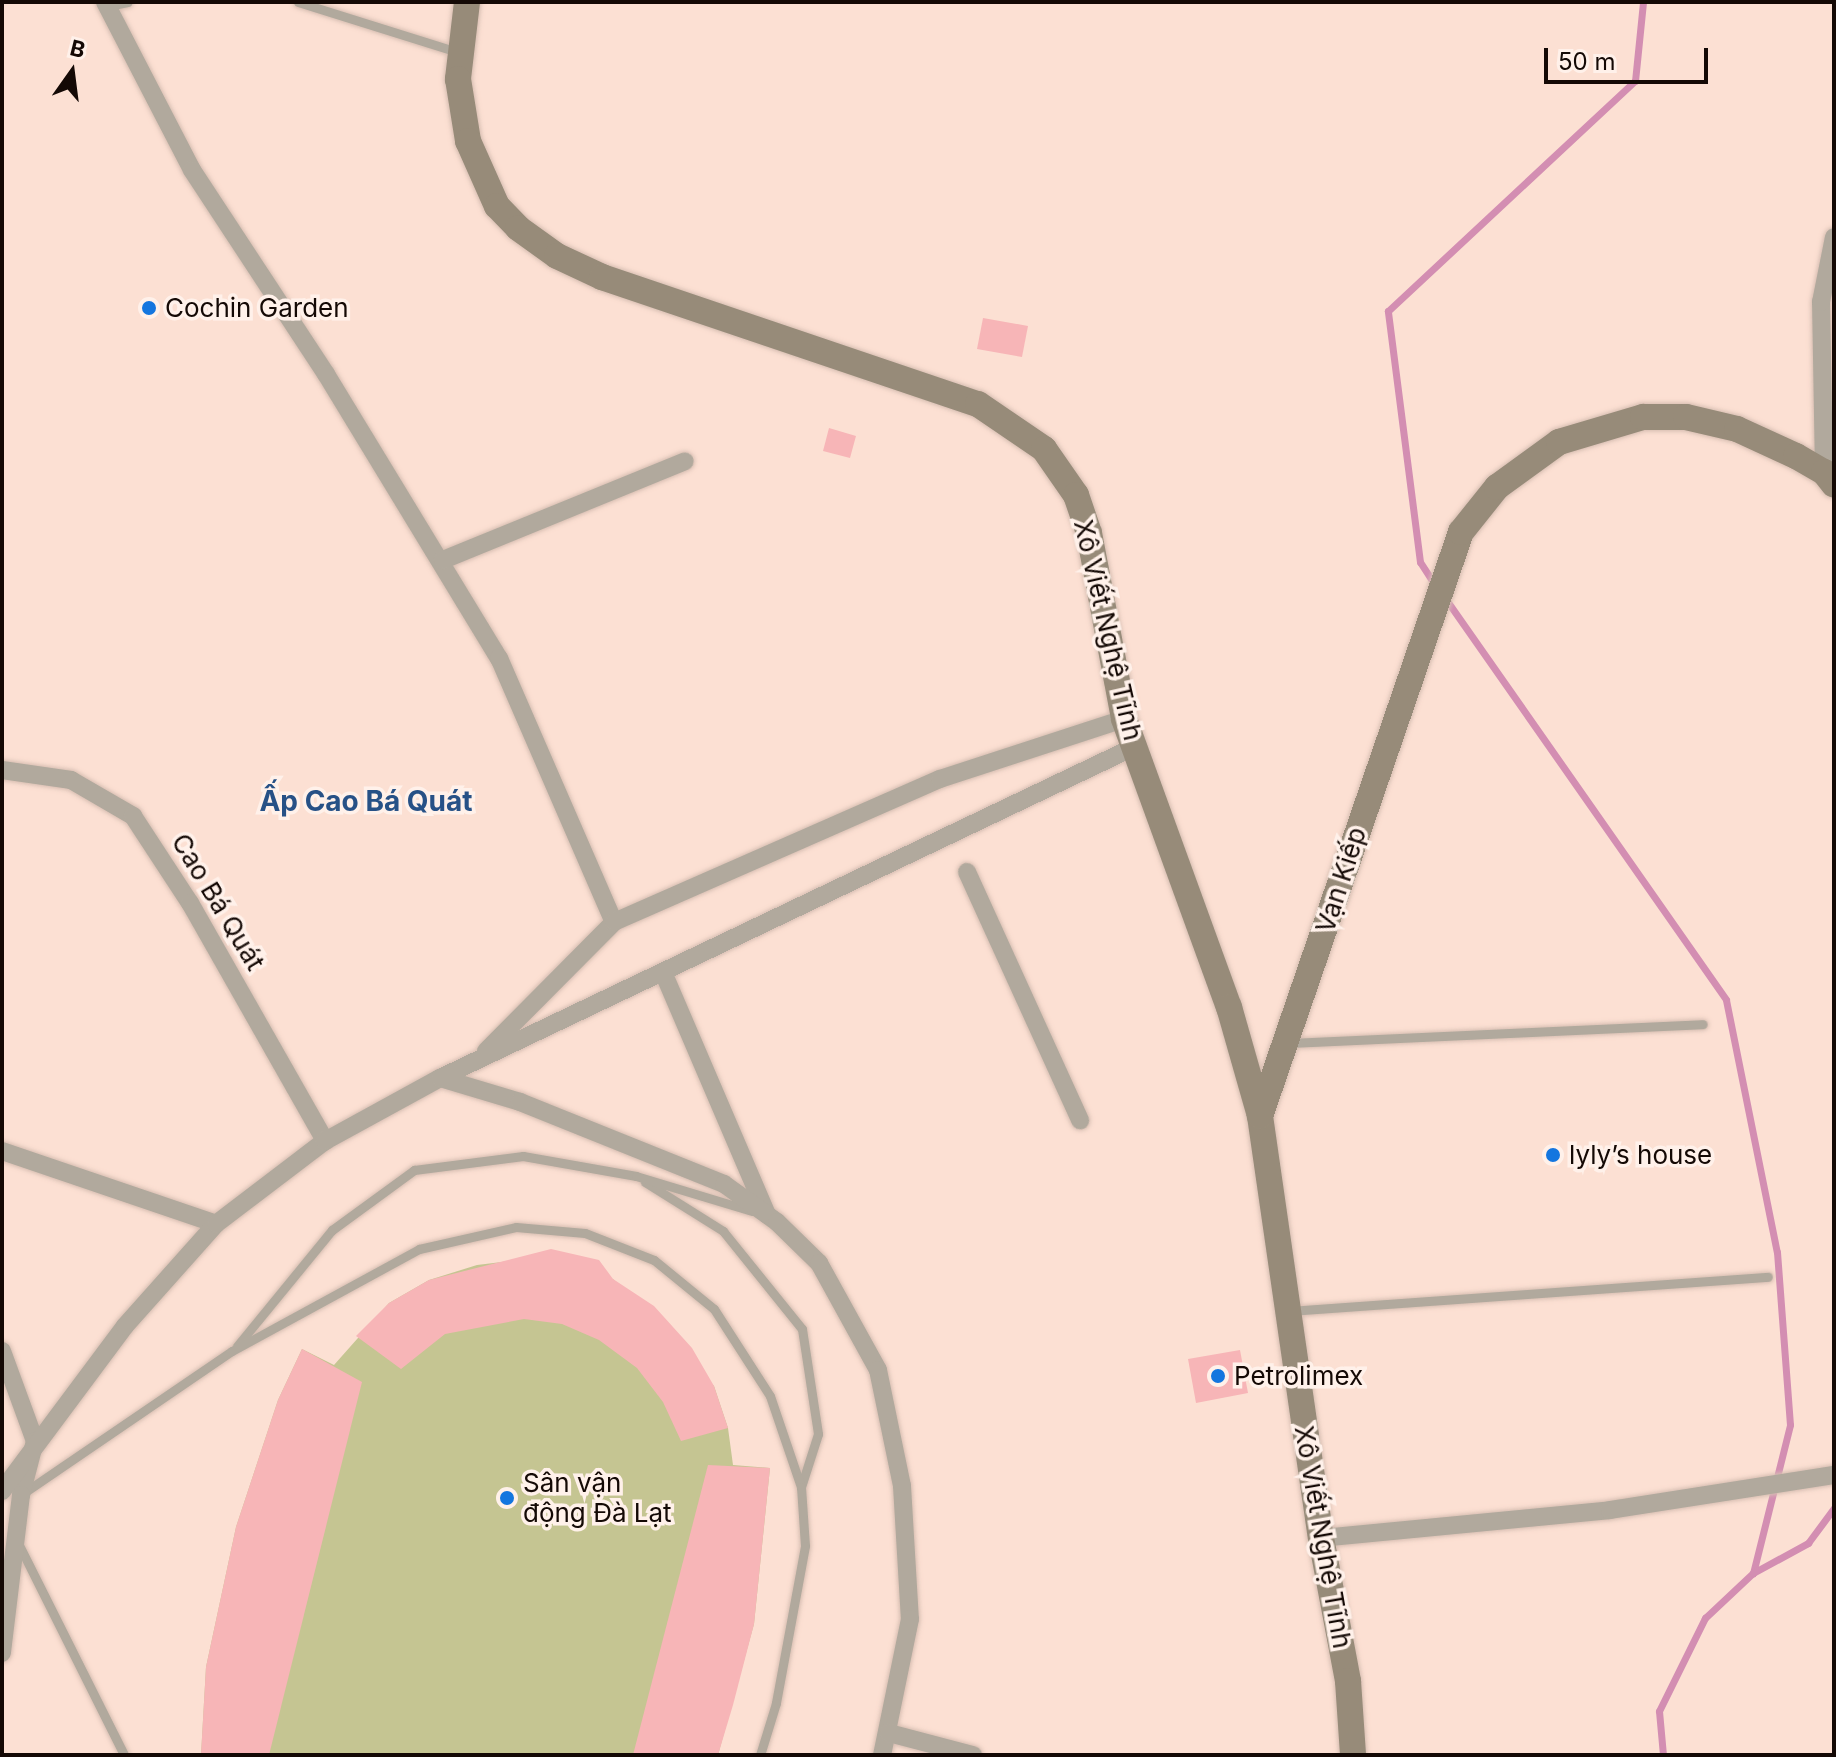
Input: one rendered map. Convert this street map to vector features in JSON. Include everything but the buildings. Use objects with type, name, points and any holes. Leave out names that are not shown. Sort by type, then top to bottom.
[{"type":"main road","name":"Xô Viết Nghệ Tĩnh","points":[[467,2],[458,52],[461,112],[476,168],[497,206],[557,256],[751,330],[944,391],[998,415],[1044,449],[1076,495],[1089,533],[1124,719],[1229,1007],[1260,1116],[1321,1538],[1348,1681],[1353,1755]]},
{"type":"main road","name":"Vạn Kiếp","points":[[1260,1116],[1289,1043],[1421,643],[1461,532],[1497,487],[1532,458],[1607,424],[1643,417],[1686,417],[1737,429],[1829,478]]},
{"type":"street","points":[[106,4],[192,170],[443,560],[499,658],[614,922]]},
{"type":"street","points":[[1829,478],[1821,302],[1834,237]]},
{"type":"street","points":[[443,560],[685,461]]},
{"type":"street","points":[[475,1061],[614,922],[940,779],[1124,719]]},
{"type":"street","points":[[2,1491],[35,1441],[125,1326],[216,1224],[325,1141],[440,1078],[1134,747]]},
{"type":"street","name":"Cao Bá Quát","points":[[2,770],[71,780],[133,816],[190,903],[325,1141]]},
{"type":"street","points":[[967,872],[1080,1120]]},
{"type":"street","points":[[663,972],[767,1215]]},
{"type":"street","points":[[440,1078],[520,1102],[724,1184],[767,1215],[819,1263],[878,1370],[902,1486],[910,1619],[889,1733],[882,1755]]},
{"type":"street","points":[[2,1151],[216,1224]]},
{"type":"street","points":[[2,1351],[35,1441],[21,1495],[2,1653]]},
{"type":"street","points":[[1321,1538],[1610,1510],[1765,1483],[1834,1475]]},
{"type":"street","points":[[889,1733],[973,1755]]},
{"type":"lane","points":[[106,4],[128,2]]},
{"type":"lane","points":[[298,2],[458,52]]},
{"type":"lane","points":[[1289,1043],[1703,1024]]},
{"type":"lane","points":[[232,1351],[332,1230],[414,1170],[523,1156],[636,1176],[767,1215]]},
{"type":"lane","points":[[636,1176],[723,1231],[802,1329],[818,1434],[801,1487]]},
{"type":"lane","points":[[21,1495],[232,1351],[419,1249],[516,1227],[585,1233],[654,1260],[714,1309],[770,1396],[801,1487],[805,1546],[776,1703],[760,1755]]},
{"type":"lane","points":[[1287,1312],[1768,1277]]},
{"type":"lane","points":[[16,1538],[124,1755]]},
{"type":"green space","name":"Sân vận động Đà Lạt","points":[[525,1259],[613,1279],[714,1386],[728,1428],[733,1465],[770,1468],[754,1624],[718,1755],[201,1755],[206,1667],[236,1527],[278,1400],[302,1349],[334,1365],[389,1303],[429,1280],[477,1265]]},
{"type":"waterway","points":[[1435,585],[1420,562],[1388,311],[1635,81],[1643,2]]},
{"type":"waterway","points":[[1445,598],[1726,1000],[1777,1252],[1790,1425],[1753,1573]]},
{"type":"waterway","points":[[1663,1755],[1659,1711],[1705,1618],[1753,1573],[1808,1543],[1834,1508]]},
{"type":"place","name":"Cochin Garden","points":[[149,308]]},
{"type":"place","name":"lyly’s house","points":[[1553,1155]]},
{"type":"place","name":"Petrolimex","points":[[1218,1376]]},
{"type":"place","name":"Sân vận động Đà Lạt","points":[[507,1498]]},
{"type":"district","name":"Ấp Cao Bá Quát","points":[[366,801]]}]
